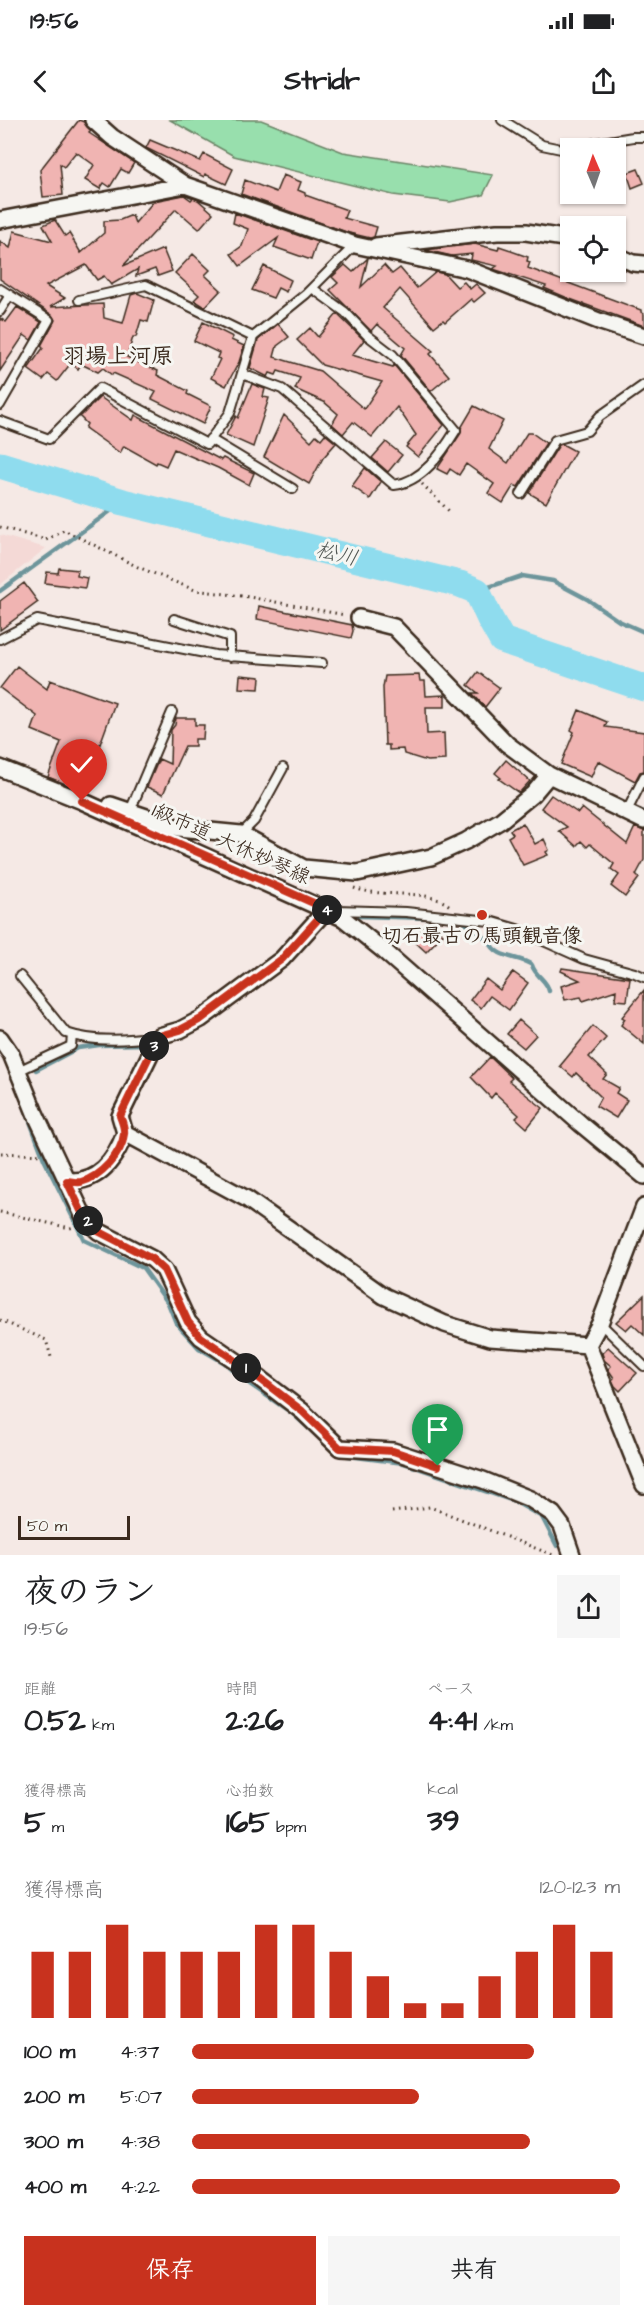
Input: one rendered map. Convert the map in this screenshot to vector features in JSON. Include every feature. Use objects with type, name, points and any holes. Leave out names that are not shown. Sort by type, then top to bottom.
[{"type":"street","points":[[93,120],[112,137],[185,185],[362,246],[467,269],[644,336]]},
{"type":"street","points":[[0,220],[185,185]]},
{"type":"street","points":[[362,246],[497,232],[526,232],[560,237]]},
{"type":"street","points":[[626,260],[633,264],[644,264]]},
{"type":"street","points":[[359,618],[394,627],[507,744],[549,775],[644,821]]},
{"type":"street","name":"1級市道 大休妙琴線","points":[[0,768],[82,801],[343,918],[644,1176]]},
{"type":"street","points":[[82,801],[102,802],[178,828],[241,834],[304,868],[357,873],[431,857],[466,841],[500,821],[533,794],[549,775]]},
{"type":"street","points":[[67,1181],[80,1182],[96,1174],[110,1163],[125,1133],[120,1116],[159,1036],[180,1030],[201,1019],[282,959],[327,909]]},
{"type":"street","points":[[0,1038],[11,1054],[34,1113],[84,1217],[98,1231],[152,1259],[164,1270],[188,1322],[201,1337],[302,1411],[340,1448],[393,1451],[483,1480],[530,1499],[553,1514],[562,1526],[572,1555]]},
{"type":"street","points":[[125,1133],[247,1199],[384,1296],[445,1324],[490,1338],[588,1345]]},
{"type":"street","points":[[588,1345],[600,1323],[644,1207]]},
{"type":"street","points":[[588,1345],[644,1485]]},
{"type":"lane","points":[[502,120],[534,141],[561,149],[644,137]]},
{"type":"lane","points":[[0,421],[49,439],[100,388],[207,444],[230,413],[253,337],[362,246]]},
{"type":"lane","points":[[79,300],[146,285],[253,337]]},
{"type":"lane","points":[[242,374],[282,389],[394,485],[406,484],[439,457],[456,430],[393,355],[367,335],[345,312],[312,288]]},
{"type":"lane","points":[[0,289],[49,320],[0,405]]},
{"type":"lane","points":[[0,311],[10,295]]},
{"type":"lane","points":[[521,495],[555,440],[587,431],[600,416],[644,385]]},
{"type":"lane","points":[[210,439],[293,489]]},
{"type":"lane","points":[[174,619],[230,637],[230,657]]},
{"type":"lane","points":[[0,639],[37,620],[230,657],[322,663]]},
{"type":"lane","points":[[130,811],[172,712]]},
{"type":"lane","points":[[241,834],[254,821],[283,768]]},
{"type":"lane","points":[[626,813],[644,777]]},
{"type":"lane","points":[[327,909],[405,912],[490,921],[517,929],[564,952],[644,977]]},
{"type":"lane","points":[[20,976],[66,1033],[128,1040],[159,1036]]},
{"type":"lane","points":[[18,1071],[71,1046],[72,1035]]},
{"type":"lane","points":[[600,1323],[644,1366]]},
{"type":"path","points":[[414,477],[450,512]]},
{"type":"path","points":[[0,527],[46,540],[64,530],[138,567],[195,590],[249,597],[359,618]]},
{"type":"path","points":[[352,887],[364,892],[423,895],[444,902],[452,907],[458,916]]},
{"type":"path","points":[[1,1153],[37,1156]]},
{"type":"path","points":[[0,1212],[70,1228]]},
{"type":"path","points":[[0,1320],[45,1340],[51,1357]]},
{"type":"path","points":[[392,1512],[430,1507],[553,1555]]},
{"type":"shaded area","points":[[0,535],[46,548],[0,585]]},
{"type":"green space","points":[[170,120],[261,120],[343,152],[493,175],[483,195],[450,202],[393,195],[234,156]]},
{"type":"building","points":[[79,120],[84,122],[91,131],[89,133],[134,163],[128,173],[121,169],[110,187],[104,183],[100,189],[85,180],[94,165],[76,152],[64,167],[60,164],[63,195],[43,197],[40,170]]},
{"type":"building","points":[[150,140],[200,161],[204,154],[233,169],[226,184],[205,174],[204,177],[146,148]]},
{"type":"building","points":[[638,169],[644,183],[632,188],[627,173]]},
{"type":"building","points":[[283,175],[301,182],[298,190],[305,195],[347,210],[344,218],[377,227],[374,237],[349,233],[241,194],[245,180],[276,192]]},
{"type":"building","points":[[184,195],[191,200],[193,198],[198,200],[213,213],[199,229],[176,209],[123,266],[163,249],[172,271],[158,276],[155,269],[136,276],[138,269],[111,285],[104,276],[97,280],[86,265],[46,286],[65,298],[50,307],[103,304],[104,318],[123,323],[131,295],[137,293],[154,300],[148,322],[141,320],[127,357],[158,371],[157,375],[211,406],[203,424],[152,399],[156,392],[113,373],[112,375],[103,368],[98,372],[81,364],[78,369],[71,363],[57,381],[48,374],[43,380],[28,369],[43,348],[41,346],[55,320],[52,315],[0,279],[0,241],[10,248],[14,231],[52,241],[43,225],[55,220],[65,236],[69,233],[81,253],[104,233],[104,221],[120,220],[132,215],[135,223],[154,201]]},
{"type":"building","points":[[235,213],[317,242],[311,260],[274,247],[278,238],[240,266],[231,254],[242,246],[248,229],[233,223]]},
{"type":"building","points":[[475,244],[498,250],[499,246],[511,250],[528,257],[527,261],[530,262],[528,268],[560,280],[560,282],[566,282],[641,310],[644,314],[644,326],[570,299],[544,288],[546,286],[493,269],[497,266],[471,260],[472,254],[452,256],[425,250]]},
{"type":"building","points":[[193,254],[210,270],[205,275],[221,290],[205,307],[194,300],[199,295],[175,273]]},
{"type":"building","points":[[368,258],[361,287],[384,265],[392,274],[400,268],[417,288],[436,272],[445,274],[457,287],[464,282],[470,289],[476,284],[485,293],[474,302],[471,299],[445,322],[443,320],[434,327],[400,289],[383,308],[433,351],[430,354],[449,376],[431,391],[401,355],[405,348],[377,324],[371,331],[330,290],[338,283],[332,277],[345,265],[353,272]]},
{"type":"building","points":[[264,266],[291,280],[286,292],[278,288],[273,298],[252,290]]},
{"type":"building","points":[[17,307],[41,322],[31,340],[24,335],[0,371],[0,318],[6,322]]},
{"type":"building","points":[[337,314],[364,340],[352,355],[393,367],[394,365],[444,425],[418,457],[406,447],[416,435],[397,407],[372,437],[353,422],[343,434],[332,424],[338,414],[324,402],[295,389],[300,378],[278,371],[276,375],[270,373],[268,377],[250,368],[258,340],[278,324],[289,337],[277,346],[274,357],[320,371],[364,409],[382,382],[322,365],[297,340],[310,328],[318,337]]},
{"type":"building","points":[[203,322],[233,337],[231,340],[244,346],[239,362],[226,386],[211,378],[220,359],[217,358],[219,353],[194,341]]},
{"type":"building","points":[[252,384],[265,389],[263,397],[269,398],[253,447],[226,435],[236,416],[238,418]]},
{"type":"building","points":[[100,397],[133,420],[135,415],[221,460],[223,458],[254,473],[249,485],[218,468],[174,449],[166,466],[157,462],[156,464],[124,446],[120,453],[85,428],[87,424],[80,417]]},
{"type":"building","points":[[474,406],[503,421],[489,449],[508,463],[527,433],[532,433],[546,443],[518,487],[514,485],[503,503],[488,493],[494,484],[466,464],[459,475],[450,469],[447,474],[437,469],[461,433],[461,428]]},
{"type":"building","points":[[284,415],[311,441],[316,435],[321,439],[325,434],[336,443],[323,458],[309,484],[264,457]]},
{"type":"building","points":[[386,442],[402,455],[388,472],[372,458]]},
{"type":"building","points":[[562,444],[575,451],[546,503],[529,493],[559,445]]},
{"type":"building","points":[[365,468],[381,482],[370,499],[352,486]]},
{"type":"building","points":[[59,568],[78,570],[77,576],[87,578],[85,588],[45,583],[47,572],[58,573]]},
{"type":"building","points":[[24,583],[38,602],[0,630],[0,601]]},
{"type":"building","points":[[259,606],[352,625],[351,638],[257,619]]},
{"type":"building","points":[[17,666],[47,689],[50,680],[115,703],[83,791],[48,777],[61,742],[32,730],[37,716],[0,688]]},
{"type":"building","points":[[478,672],[500,688],[485,707],[472,693],[478,693],[468,685]]},
{"type":"building","points":[[240,675],[260,677],[259,689],[239,688]]},
{"type":"building","points":[[419,675],[420,681],[425,681],[426,696],[445,695],[445,707],[426,707],[427,734],[444,733],[445,760],[427,761],[404,754],[403,749],[389,750],[389,745],[385,745],[383,687],[385,676]]},
{"type":"building","points":[[579,710],[607,722],[605,727],[644,732],[644,771],[640,772],[635,781],[598,761],[591,777],[561,764],[574,732],[571,730]]},
{"type":"building","points":[[176,718],[195,718],[195,725],[204,725],[203,739],[195,739],[195,746],[185,746],[163,794],[147,787],[159,759],[170,764],[171,730]]},
{"type":"building","points":[[506,760],[530,781],[519,793],[499,779],[501,778],[495,773]]},
{"type":"building","points":[[551,795],[578,813],[582,808],[627,844],[635,827],[644,831],[644,860],[636,875],[639,878],[625,897],[611,886],[619,875],[611,869],[614,864],[590,844],[587,847],[581,841],[576,846],[559,831],[567,827],[541,808]]},
{"type":"building","points":[[523,823],[535,844],[544,839],[549,850],[546,852],[548,855],[523,865],[508,837],[513,834],[510,830]]},
{"type":"building","points":[[429,921],[443,934],[426,952],[412,939]]},
{"type":"building","points":[[562,968],[630,978],[627,1001],[615,1000],[616,990],[583,1001],[581,997],[565,1000],[561,986],[580,980],[561,971]]},
{"type":"building","points":[[513,972],[528,983],[509,1010],[490,996],[481,1008],[470,1000],[486,979],[500,990]]},
{"type":"building","points":[[644,990],[644,1044],[621,1025],[625,1019],[622,1017]]},
{"type":"building","points":[[519,1020],[536,1035],[524,1048],[507,1034]]},
{"type":"building","points":[[593,1026],[606,1038],[589,1057],[607,1074],[603,1079],[619,1088],[616,1093],[627,1100],[616,1118],[596,1106],[601,1097],[576,1073],[573,1077],[560,1066]]},
{"type":"building","points":[[490,1057],[512,1078],[509,1081],[543,1108],[527,1128],[516,1118],[519,1115],[495,1093],[491,1098],[471,1077]]},
{"type":"building","points":[[644,1295],[644,1335],[632,1324],[626,1330],[616,1322]]},
{"type":"building","points":[[608,1347],[637,1373],[620,1391],[615,1386],[612,1380],[614,1378],[608,1369],[611,1366],[604,1360],[602,1353]]},
{"type":"waterway","name":"松川","points":[[0,465],[123,502],[460,584],[477,591],[502,640],[644,688]]},
{"type":"waterway","points":[[0,591],[123,502]]},
{"type":"waterway","points":[[477,591],[522,576],[553,581],[587,599],[619,621],[644,632]]},
{"type":"waterway","points":[[553,769],[573,778]]},
{"type":"waterway","points":[[639,810],[644,812]]},
{"type":"waterway","points":[[359,916],[428,918]]},
{"type":"waterway","points":[[461,920],[489,941],[497,951],[532,965],[549,991]]},
{"type":"waterway","points":[[36,1070],[78,1048],[148,1044]]},
{"type":"waterway","points":[[22,1100],[44,1159],[84,1240],[143,1268],[168,1303],[176,1323],[199,1348],[225,1363],[244,1380],[293,1414],[328,1446]]},
{"type":"waterway","points":[[348,1456],[404,1463],[514,1501],[542,1517],[557,1546]]},
{"type":"place","name":"切石最古の馬頭観音像","points":[[482,915]]},
{"type":"district","name":"羽場上河原","points":[[118,356]]},
{"type":"route","points":[[82,801],[327,909],[282,959],[201,1019],[180,1030],[159,1036],[120,1116],[125,1133],[110,1163],[96,1174],[80,1182],[67,1181],[84,1217],[98,1231],[152,1259],[164,1270],[180,1300],[188,1322],[201,1337],[302,1411],[340,1448],[393,1451],[438,1466]]}]
